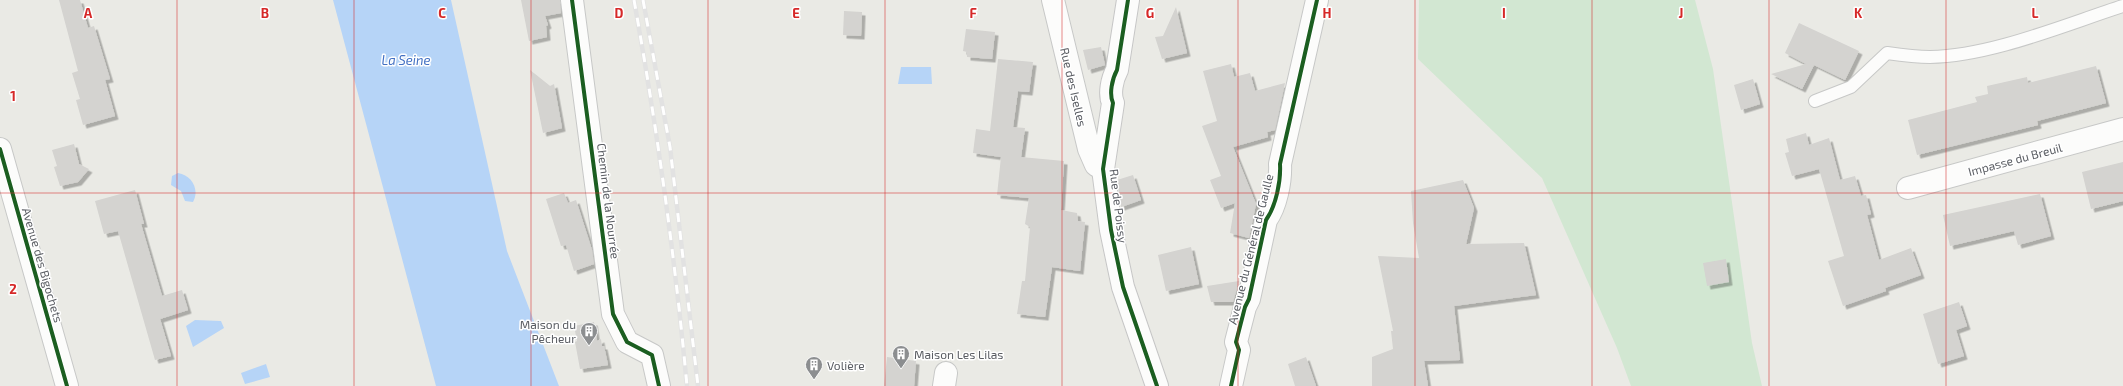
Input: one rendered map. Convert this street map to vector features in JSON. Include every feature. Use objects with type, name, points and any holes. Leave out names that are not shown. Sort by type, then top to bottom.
[{"type":"street","name":"Chemin de la Nourrée","points":[[572,0],[613,314],[628,342],[652,355],[659,386]]},
{"type":"street","name":"Rue des Iselles","points":[[1053,0],[1089,149],[1096,165],[1103,169]]},
{"type":"street","name":"Rue de Poissy","points":[[1128,0],[1111,97],[1113,103],[1103,169],[1111,230],[1123,287],[1157,386]]},
{"type":"street","name":"Avenue du Général de Gaulle","points":[[1231,386],[1239,350],[1236,342],[1245,307],[1249,300],[1266,220],[1271,214],[1276,194],[1280,174],[1281,157],[1317,0]]},
{"type":"street","name":"Impasse du Breuil","points":[[1908,188],[2123,129]]},
{"type":"street","name":"Avenue des Bigochets","points":[[0,149],[68,386]]},
{"type":"lane","points":[[1815,101],[1851,88],[1887,53],[1929,57],[1965,54],[2077,22],[2123,6]]},
{"type":"green space","points":[[1419,0],[1695,0],[1713,69],[1752,343],[1762,386],[1631,386],[1617,348],[1542,178],[1418,59]]},
{"type":"water","name":"La Seine","points":[[333,0],[451,0],[507,251],[559,386],[436,386]]},
{"type":"water","points":[[901,67],[931,67],[932,84],[898,84]]},
{"type":"water","points":[[178,173],[183,174],[191,180],[196,193],[193,202],[185,201],[181,191],[171,185],[172,176]]},
{"type":"water","points":[[195,320],[221,321],[224,328],[193,347],[186,326]]},
{"type":"water","points":[[266,364],[270,377],[245,384],[241,373]]},
{"type":"building","points":[[59,0],[80,0],[88,28],[94,26],[110,79],[105,80],[115,116],[83,125],[76,100],[80,99],[72,73],[78,71]]},
{"type":"building","points":[[521,0],[560,0],[561,13],[545,16],[548,25],[546,26],[547,37],[529,41]]},
{"type":"building","points":[[1176,7],[1187,53],[1162,59],[1155,37],[1163,36]]},
{"type":"building","points":[[844,11],[862,12],[861,36],[843,35]]},
{"type":"building","points":[[1799,23],[1859,51],[1845,80],[1814,65],[1802,89],[1771,74],[1806,64],[1785,53]]},
{"type":"building","points":[[966,29],[995,32],[992,59],[967,57],[967,52],[963,51]]},
{"type":"building","points":[[1101,47],[1105,65],[1088,70],[1083,50]]},
{"type":"building","points":[[998,59],[1033,62],[1029,92],[1018,91],[1013,127],[1025,128],[1021,157],[1064,161],[1061,210],[1077,213],[1078,221],[1085,222],[1080,271],[1052,267],[1045,317],[1017,314],[1022,281],[1025,281],[1030,227],[1025,224],[1029,198],[997,195],[1001,157],[973,153],[976,129],[990,131]]},
{"type":"building","points":[[1231,64],[1234,77],[1250,73],[1255,91],[1285,83],[1275,130],[1267,132],[1268,137],[1233,147],[1256,204],[1249,238],[1230,233],[1235,203],[1221,208],[1210,180],[1221,176],[1202,126],[1217,121],[1203,71]]},
{"type":"building","points":[[2096,66],[2106,103],[2037,121],[2038,125],[1917,155],[1908,120],[1977,102],[1975,97],[1988,94],[1987,86],[2027,77],[2028,83]]},
{"type":"building","points":[[530,70],[550,86],[554,84],[562,128],[543,133]]},
{"type":"building","points":[[1753,79],[1760,104],[1741,110],[1734,85]]},
{"type":"building","points":[[1806,133],[1809,145],[1829,138],[1840,180],[1855,176],[1861,196],[1866,195],[1871,214],[1867,215],[1879,260],[1911,248],[1921,275],[1885,288],[1886,291],[1843,306],[1828,261],[1844,256],[1819,169],[1792,176],[1785,153],[1789,152],[1786,139]]},
{"type":"building","points":[[74,144],[79,164],[89,169],[78,182],[60,186],[54,167],[57,166],[52,150]]},
{"type":"building","points":[[2123,162],[2123,201],[2091,209],[2082,172]]},
{"type":"building","points":[[1133,175],[1141,200],[1121,207],[1117,180]]},
{"type":"building","points":[[1463,180],[1474,208],[1466,244],[1524,243],[1536,295],[1454,306],[1460,360],[1424,361],[1428,386],[1372,386],[1372,357],[1393,349],[1391,331],[1393,331],[1378,256],[1419,258],[1413,223],[1411,191]]},
{"type":"building","points":[[135,190],[144,224],[141,224],[162,296],[182,290],[188,310],[160,319],[171,356],[155,360],[118,231],[104,234],[95,201]]},
{"type":"building","points":[[564,193],[568,203],[576,200],[592,250],[594,264],[574,271],[566,245],[561,246],[546,199]]},
{"type":"building","points":[[2040,194],[2051,236],[2018,245],[2014,231],[1950,246],[1943,215]]},
{"type":"building","points":[[1191,247],[1199,284],[1166,291],[1158,255]]},
{"type":"building","points":[[1726,259],[1729,282],[1707,286],[1703,263]]},
{"type":"building","points":[[1239,281],[1233,302],[1211,302],[1207,286]]},
{"type":"building","points":[[1959,302],[1967,326],[1956,330],[1964,356],[1938,364],[1923,314]]},
{"type":"building","name":"Maison du Pêcheur","points":[[594,322],[597,341],[601,339],[608,365],[580,369],[575,342],[577,341],[574,326]]},
{"type":"building","name":"Maison Les Lilas","points":[[887,357],[916,361],[914,386],[884,386]]},
{"type":"building","points":[[1306,357],[1316,386],[1295,386],[1288,364]]},
{"type":"railway","points":[[634,0],[665,193],[687,386]]},
{"type":"railway","points":[[643,0],[670,147],[698,386]]},
{"type":"cycle path","points":[[572,0],[613,314],[627,342],[652,355],[659,386]]},
{"type":"cycle path","points":[[1128,0],[1117,70],[1112,86],[1111,95],[1113,103],[1103,169],[1111,230],[1123,287],[1157,386]]},
{"type":"cycle path","points":[[1231,386],[1239,350],[1236,342],[1245,307],[1249,299],[1266,220],[1273,208],[1277,193],[1280,178],[1280,164],[1317,0]]},
{"type":"cycle path","points":[[0,149],[67,386]]},
{"type":"place","name":"Maison du Pêcheur","points":[[589,346]]},
{"type":"place","name":"Maison Les Lilas","points":[[901,369]]},
{"type":"place","name":"Volière","points":[[814,380]]}]
